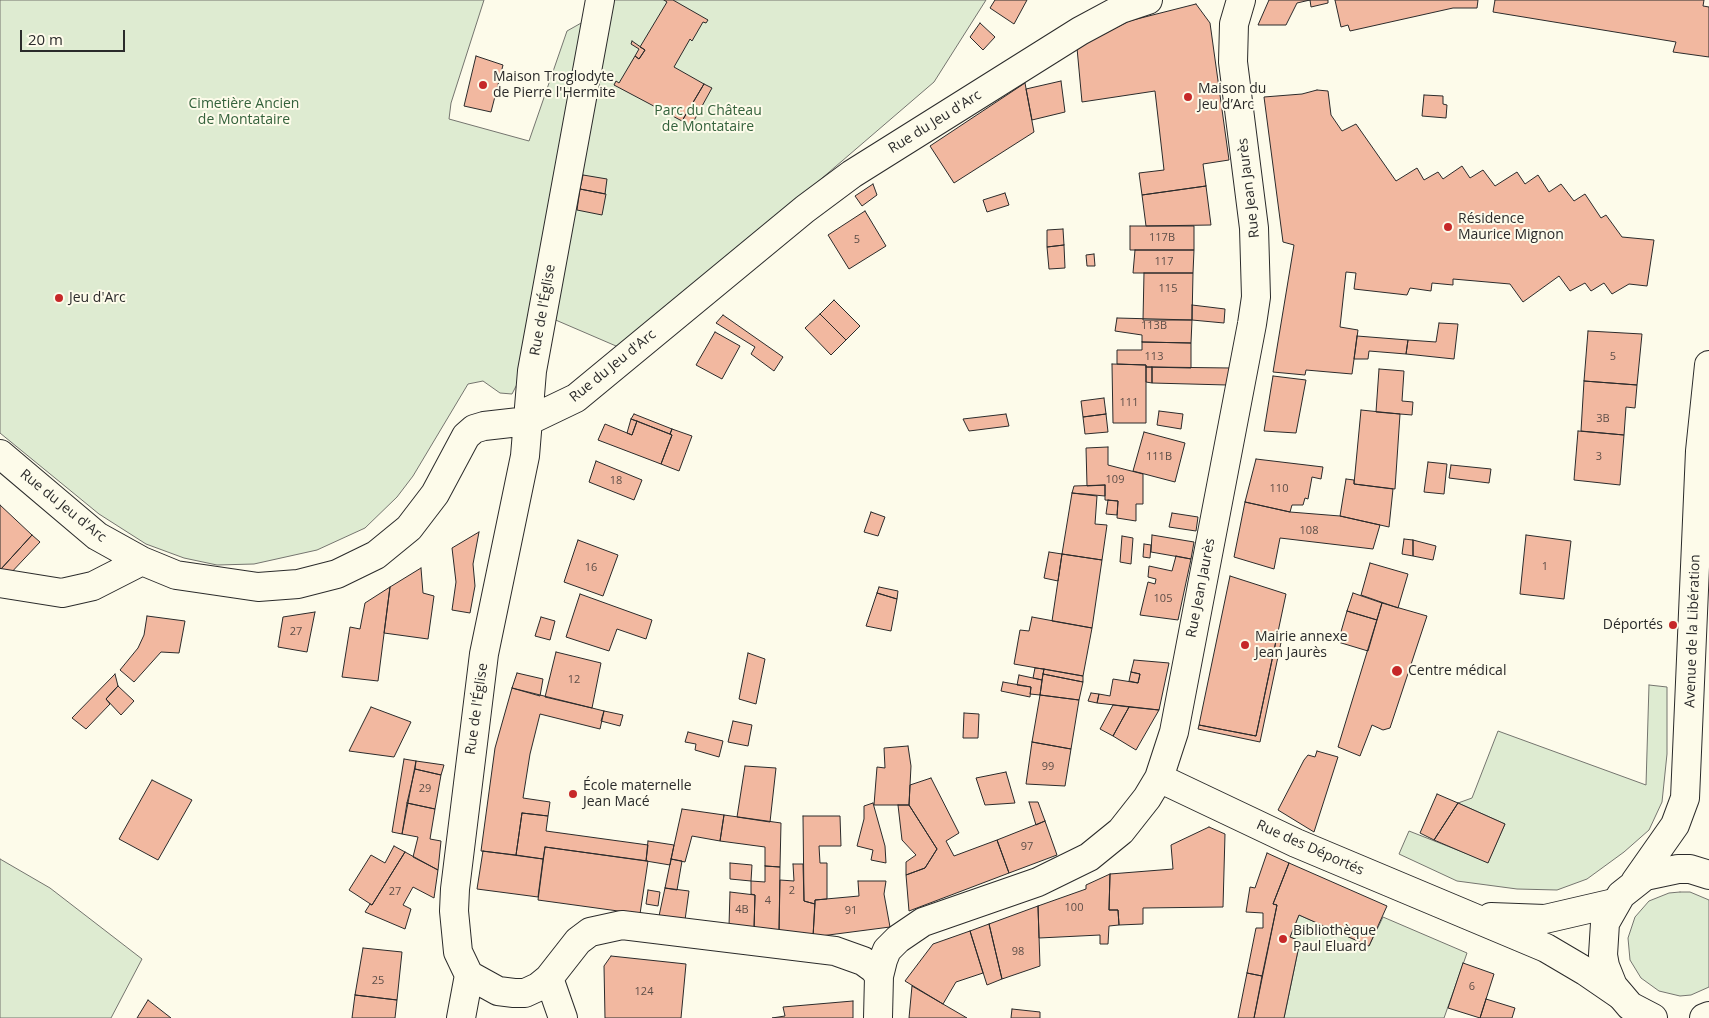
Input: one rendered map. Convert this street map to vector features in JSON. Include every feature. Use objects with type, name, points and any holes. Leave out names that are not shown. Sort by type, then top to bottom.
[{"type":"street","name":"Rue de l'Église","points":[[469,975],[458,952],[454,926],[455,889],[484,654],[521,478],[532,371],[600,0]]},
{"type":"street","name":"Rue du Jeu d'Arc","points":[[0,454],[97,536],[142,561],[176,575],[258,587],[298,584],[337,574],[376,555],[409,528],[435,494],[466,436],[474,429],[484,426],[528,422],[576,398],[805,209],[852,174],[1080,31],[1114,12],[1148,0]]},
{"type":"street","name":"Rue Jean Jaurès","points":[[878,1018],[879,976],[888,950],[912,928],[940,915],[1038,882],[1089,857],[1121,831],[1147,798],[1159,778],[1174,732],[1256,297],[1254,228],[1232,48],[1234,24],[1241,0]]},
{"type":"street","name":"Avenue de la Libération","points":[[1635,882],[1675,825],[1685,798],[1700,451],[1709,365]]},
{"type":"street","points":[[0,583],[62,593],[93,586],[142,561]]},
{"type":"street","name":"Rue des Déportés","points":[[1159,778],[1296,843],[1546,948],[1620,995],[1630,1006],[1653,1018]]},
{"type":"street","points":[[1620,995],[1605,966],[1602,944],[1605,923],[1614,903],[1635,882],[1645,876],[1667,869],[1690,869],[1709,875]]},
{"type":"street","name":"Rue des Déportés","points":[[1464,914],[1514,919],[1546,919],[1614,903]]},
{"type":"street","points":[[461,1018],[469,975],[498,991],[525,992],[538,987],[549,978],[578,941],[590,932],[622,925],[835,951],[863,961],[874,968],[879,976]]},
{"type":"street","points":[[549,978],[563,1018]]},
{"type":"street","points":[[1704,1018],[1709,1016]]},
{"type":"green space","points":[[0,0],[484,0],[451,103],[449,119],[529,141],[567,31],[606,9],[608,0],[986,0],[934,82],[623,349],[551,318],[512,394],[500,393],[483,381],[468,384],[413,476],[397,497],[365,528],[317,550],[254,564],[217,565],[184,558],[146,544],[99,514],[0,433]]},
{"type":"green space","points":[[1649,685],[1667,687],[1667,754],[1662,802],[1649,830],[1624,852],[1587,879],[1557,890],[1517,889],[1457,881],[1399,854],[1409,831],[1488,862],[1505,824],[1458,803],[1472,798],[1498,731],[1646,785]]},
{"type":"green space","points":[[0,859],[50,888],[142,959],[111,1018],[0,1018]]},
{"type":"green space","points":[[1690,892],[1709,900],[1709,987],[1691,995],[1680,996],[1659,991],[1641,978],[1630,960],[1628,938],[1635,917],[1649,901],[1669,893]]},
{"type":"green space","points":[[1299,915],[1369,946],[1383,917],[1467,953],[1444,1018],[1284,1018],[1300,941],[1290,937]]},
{"type":"building","points":[[664,0],[673,0],[708,20],[706,23],[703,22],[692,41],[690,39],[674,67],[704,84],[682,121],[614,85],[616,81],[619,83],[635,56],[639,59],[645,50],[640,47],[667,2]]},
{"type":"building","points":[[995,0],[1027,0],[1014,24],[990,8]]},
{"type":"building","points":[[1269,0],[1310,0],[1297,3],[1286,25],[1258,25]]},
{"type":"building","points":[[1310,0],[1328,0],[1328,3],[1311,7]]},
{"type":"building","points":[[1335,0],[1478,0],[1477,8],[1453,8],[1350,31],[1348,25],[1341,27]]},
{"type":"building","points":[[1495,0],[1704,0],[1703,6],[1709,7],[1709,57],[1673,52],[1676,42],[1493,12]]},
{"type":"building","name":"Maison du Jeu d’Arc","points":[[1196,4],[1210,23],[1229,160],[1203,164],[1206,186],[1142,195],[1139,173],[1164,170],[1155,91],[1082,102],[1077,48],[1129,21]]},
{"type":"building","points":[[980,23],[995,37],[983,50],[970,37]]},
{"type":"building","points":[[632,41],[645,50],[639,59],[635,56],[639,49],[631,44]]},
{"type":"building","name":"Maison Troglodyte de Pierre l'Hermite","points":[[476,56],[503,65],[491,112],[464,106]]},
{"type":"building","points":[[1061,81],[1065,112],[1032,120],[1026,89]]},
{"type":"building","points":[[1025,83],[1034,132],[954,183],[930,146]]},
{"type":"building","points":[[704,84],[712,88],[691,126],[682,121]]},
{"type":"building","name":"Résidence Maurice Mignon","points":[[1317,90],[1328,91],[1331,115],[1342,131],[1356,124],[1396,181],[1417,168],[1424,180],[1438,172],[1443,179],[1462,166],[1470,178],[1483,170],[1495,186],[1517,172],[1525,184],[1538,175],[1549,192],[1561,184],[1574,201],[1585,194],[1601,218],[1606,215],[1622,237],[1654,240],[1647,286],[1629,284],[1612,294],[1604,283],[1591,291],[1585,283],[1570,291],[1559,276],[1523,302],[1510,284],[1453,279],[1453,285],[1432,283],[1431,291],[1410,288],[1407,295],[1354,289],[1356,273],[1346,272],[1340,327],[1358,330],[1352,374],[1306,370],[1305,375],[1273,372],[1294,245],[1283,242],[1264,97],[1302,94]]},
{"type":"building","points":[[1424,95],[1443,96],[1443,104],[1447,105],[1446,118],[1422,116]]},
{"type":"building","points":[[583,175],[607,179],[605,194],[580,189]]},
{"type":"building","points":[[873,184],[877,195],[862,206],[855,196]]},
{"type":"building","points":[[1206,186],[1211,225],[1146,226],[1142,195]]},
{"type":"building","points":[[580,189],[606,194],[602,215],[577,210]]},
{"type":"building","points":[[1005,193],[1009,205],[987,212],[983,200]]},
{"type":"building","points":[[865,211],[886,246],[849,269],[828,235]]},
{"type":"building","points":[[1130,226],[1194,226],[1194,250],[1130,250]]},
{"type":"building","points":[[1063,229],[1064,245],[1047,247],[1047,230]]},
{"type":"building","points":[[1064,245],[1065,268],[1049,269],[1047,247]]},
{"type":"building","points":[[1135,250],[1194,250],[1193,273],[1133,273]]},
{"type":"building","points":[[1094,254],[1095,266],[1087,266],[1086,255]]},
{"type":"building","points":[[1144,273],[1193,273],[1192,320],[1143,320]]},
{"type":"building","points":[[834,300],[860,326],[846,340],[820,314]]},
{"type":"building","points":[[1192,305],[1225,309],[1224,323],[1192,320]]},
{"type":"building","points":[[820,314],[846,340],[831,355],[805,328]]},
{"type":"building","points":[[723,315],[783,357],[774,371],[751,354],[755,347],[716,323]]},
{"type":"building","points":[[1117,318],[1192,320],[1191,343],[1142,342],[1142,335],[1115,331]]},
{"type":"building","points":[[1439,323],[1458,324],[1454,359],[1406,354],[1408,340],[1436,342]]},
{"type":"building","points":[[1588,331],[1642,334],[1637,385],[1584,381]]},
{"type":"building","points":[[715,332],[740,346],[722,379],[696,365]]},
{"type":"building","points":[[1357,336],[1408,340],[1406,354],[1369,351],[1368,359],[1354,359]]},
{"type":"building","points":[[1142,342],[1191,343],[1191,368],[1117,364],[1117,350],[1142,350]]},
{"type":"building","points":[[1112,364],[1146,365],[1146,423],[1113,423]]},
{"type":"building","points":[[1146,367],[1152,367],[1152,383],[1146,382]]},
{"type":"building","points":[[1152,367],[1230,368],[1227,385],[1152,383]]},
{"type":"building","points":[[1379,369],[1404,371],[1402,401],[1413,402],[1412,415],[1376,412]]},
{"type":"building","points":[[1273,376],[1306,380],[1296,433],[1264,431]]},
{"type":"building","points":[[1584,381],[1637,385],[1635,408],[1626,407],[1624,435],[1581,431]]},
{"type":"building","points":[[1104,398],[1106,414],[1083,417],[1081,401]]},
{"type":"building","points":[[1361,410],[1400,414],[1395,489],[1354,484]]},
{"type":"building","points":[[1159,411],[1183,414],[1181,429],[1157,425]]},
{"type":"building","points":[[634,414],[672,429],[670,434],[631,419]]},
{"type":"building","points":[[1006,414],[1009,426],[969,431],[963,419]]},
{"type":"building","points":[[1106,414],[1108,432],[1085,434],[1083,417]]},
{"type":"building","points":[[631,419],[637,421],[632,435],[627,433]]},
{"type":"building","points":[[637,421],[672,435],[661,464],[598,440],[605,424],[632,435]]},
{"type":"building","points":[[672,429],[692,436],[679,471],[661,464],[672,435],[670,434]]},
{"type":"building","points":[[1578,431],[1624,435],[1620,485],[1574,480]]},
{"type":"building","points":[[1144,432],[1185,443],[1175,482],[1133,471]]},
{"type":"building","points":[[1108,447],[1108,465],[1143,474],[1143,504],[1136,504],[1136,521],[1117,518],[1118,501],[1105,500],[1105,485],[1087,486],[1086,448]]},
{"type":"building","points":[[1256,459],[1323,467],[1321,479],[1312,477],[1308,499],[1305,498],[1303,505],[1292,505],[1290,512],[1245,502]]},
{"type":"building","points":[[596,461],[642,480],[634,500],[589,482]]},
{"type":"building","points":[[1428,462],[1447,464],[1444,494],[1424,492]]},
{"type":"building","points":[[1451,465],[1491,469],[1489,483],[1449,478]]},
{"type":"building","points":[[1346,479],[1354,480],[1354,484],[1393,489],[1389,527],[1340,516]]},
{"type":"building","points":[[1105,485],[1105,496],[1072,493],[1074,486]]},
{"type":"building","points":[[1072,493],[1097,496],[1095,524],[1107,525],[1102,560],[1062,554]]},
{"type":"building","points":[[1108,500],[1118,501],[1117,515],[1106,514]]},
{"type":"building","points":[[1245,502],[1290,512],[1340,516],[1380,525],[1373,549],[1280,538],[1274,569],[1234,557]]},
{"type":"building","points":[[0,505],[32,535],[1,569],[0,568]]},
{"type":"building","points":[[871,512],[885,517],[878,536],[864,532]]},
{"type":"building","points":[[1172,513],[1198,517],[1196,531],[1169,527]]},
{"type":"building","points":[[479,532],[473,564],[475,586],[470,613],[452,610],[456,582],[452,548]]},
{"type":"building","points":[[32,535],[40,542],[8,576],[1,569]]},
{"type":"building","points":[[1152,535],[1194,542],[1191,559],[1151,552]]},
{"type":"building","points":[[1526,535],[1571,541],[1564,599],[1520,594]]},
{"type":"building","points":[[1122,536],[1133,538],[1131,564],[1120,562]]},
{"type":"building","points":[[1404,539],[1413,540],[1413,556],[1402,554]]},
{"type":"building","points":[[578,540],[618,555],[603,596],[564,582]]},
{"type":"building","points":[[1413,540],[1436,546],[1433,560],[1413,556]]},
{"type":"building","points":[[1144,544],[1151,545],[1150,558],[1143,557]]},
{"type":"building","points":[[1049,552],[1062,554],[1058,581],[1044,578]]},
{"type":"building","points":[[1062,554],[1102,560],[1092,628],[1052,621]]},
{"type":"building","points":[[1176,556],[1191,559],[1178,620],[1140,615],[1148,582],[1155,584],[1156,579],[1148,577],[1149,566],[1172,571]]},
{"type":"building","points":[[1370,563],[1408,574],[1398,608],[1361,595]]},
{"type":"building","points":[[421,568],[423,593],[434,596],[428,639],[384,633],[390,587]]},
{"type":"building","name":"Mairie annexe Jean Jaurès","points":[[1230,576],[1286,594],[1256,736],[1199,725]]},
{"type":"building","points":[[390,587],[378,681],[342,677],[350,627],[360,629],[365,603]]},
{"type":"building","points":[[879,587],[898,591],[897,599],[877,593]]},
{"type":"building","points":[[877,593],[897,599],[891,631],[866,626]]},
{"type":"building","points":[[1353,593],[1382,603],[1377,620],[1347,611]]},
{"type":"building","points":[[580,594],[652,620],[646,639],[617,629],[609,651],[566,637]]},
{"type":"building","points":[[1382,603],[1427,616],[1390,728],[1383,730],[1372,725],[1360,756],[1338,747]]},
{"type":"building","points":[[1347,611],[1377,620],[1368,651],[1338,642]]},
{"type":"building","points":[[315,612],[307,652],[278,647],[283,617]]},
{"type":"building","points":[[147,616],[185,621],[179,653],[161,652],[134,682],[120,670],[138,648],[144,635]]},
{"type":"building","points":[[541,617],[555,621],[550,640],[535,636]]},
{"type":"building","points":[[1032,617],[1092,628],[1083,676],[1014,664],[1020,630],[1029,631]]},
{"type":"building","points":[[1278,631],[1283,633],[1260,742],[1198,729],[1199,725],[1256,736]]},
{"type":"building","points":[[556,652],[601,663],[592,708],[545,697]]},
{"type":"building","points":[[748,653],[765,659],[756,704],[739,699]]},
{"type":"building","points":[[1134,660],[1169,663],[1159,710],[1097,703],[1099,694],[1110,696],[1113,679],[1138,683],[1140,674],[1131,672]]},
{"type":"building","points":[[1035,668],[1044,669],[1042,680],[1033,678]]},
{"type":"building","points":[[1044,669],[1083,676],[1083,682],[1043,674]]},
{"type":"building","points":[[1131,672],[1140,674],[1138,683],[1129,681]]},
{"type":"building","points":[[517,673],[543,679],[540,696],[512,688]]},
{"type":"building","points":[[115,674],[118,686],[106,699],[110,704],[86,729],[72,718]]},
{"type":"building","points":[[1043,674],[1083,682],[1079,700],[1040,695]]},
{"type":"building","points":[[1019,675],[1042,680],[1040,695],[1030,694],[1031,687],[1017,685]]},
{"type":"building","points":[[1003,682],[1031,687],[1030,697],[1001,691]]},
{"type":"building","points":[[118,686],[134,701],[121,715],[106,699]]},
{"type":"building","points":[[512,688],[604,711],[600,729],[540,714],[530,754],[523,798],[550,802],[548,816],[522,813],[516,855],[481,851],[495,748]]},
{"type":"building","points":[[1091,693],[1099,694],[1097,703],[1088,701]]},
{"type":"building","points":[[1040,695],[1079,700],[1071,749],[1032,742]]},
{"type":"building","points":[[1113,705],[1129,707],[1113,736],[1100,729]]},
{"type":"building","points":[[371,707],[411,722],[394,757],[349,751]]},
{"type":"building","points":[[1129,707],[1159,710],[1136,750],[1113,736]]},
{"type":"building","points":[[604,711],[623,715],[620,726],[601,721]]},
{"type":"building","points":[[964,713],[979,714],[978,738],[963,738]]},
{"type":"building","points":[[733,721],[752,725],[748,746],[728,742]]},
{"type":"building","points":[[688,732],[723,741],[719,757],[695,750],[696,744],[685,742]]},
{"type":"building","points":[[1032,742],[1071,749],[1065,786],[1026,784]]},
{"type":"building","points":[[908,746],[911,766],[909,805],[874,805],[877,767],[885,768],[884,748]]},
{"type":"building","points":[[1317,751],[1338,757],[1314,832],[1278,810],[1304,760],[1308,755],[1315,757]]},
{"type":"building","points":[[404,759],[416,761],[402,834],[392,832]]},
{"type":"building","points":[[416,761],[444,765],[441,775],[415,769]]},
{"type":"building","points":[[745,766],[776,768],[770,822],[737,817]]},
{"type":"building","points":[[415,769],[441,775],[435,809],[407,803]]},
{"type":"building","points":[[1006,772],[1015,803],[985,805],[976,778]]},
{"type":"building","points":[[931,778],[959,833],[946,841],[954,856],[997,840],[1009,873],[909,911],[906,875],[925,868],[937,849],[909,805],[910,785]]},
{"type":"building","points":[[152,780],[192,800],[158,860],[119,839]]},
{"type":"building","points":[[1437,794],[1458,803],[1434,840],[1420,833]]},
{"type":"building","points":[[1029,802],[1038,802],[1045,821],[1036,825]]},
{"type":"building","points":[[407,803],[435,809],[430,839],[441,841],[438,870],[413,857],[418,837],[402,834]]},
{"type":"building","points":[[873,803],[885,846],[886,863],[871,860],[873,850],[857,846],[864,819],[864,806]]},
{"type":"building","points":[[1458,803],[1505,824],[1488,863],[1434,840]]},
{"type":"building","points":[[898,805],[909,805],[937,849],[925,868],[906,875],[906,862],[916,855],[902,840]]},
{"type":"building","points":[[682,809],[724,815],[720,841],[692,836],[685,862],[671,859]]},
{"type":"building","points":[[522,813],[548,816],[546,831],[648,845],[646,861],[545,847],[543,859],[516,855]]},
{"type":"building","points":[[724,815],[781,823],[780,867],[765,866],[765,847],[720,841]]},
{"type":"building","points":[[803,816],[840,816],[841,846],[819,846],[820,863],[827,863],[827,899],[815,900],[815,904],[804,901]]},
{"type":"building","points":[[1045,821],[1057,855],[1009,873],[997,840]]},
{"type":"building","points":[[1209,827],[1225,834],[1223,907],[1143,908],[1143,924],[1119,925],[1118,910],[1109,910],[1110,874],[1173,869],[1171,845]]},
{"type":"building","points":[[648,841],[674,845],[670,865],[646,861]]},
{"type":"building","points":[[394,846],[405,852],[372,905],[349,890],[371,855],[385,863]]},
{"type":"building","points":[[545,847],[648,861],[640,914],[538,900]]},
{"type":"building","points":[[483,851],[543,859],[538,897],[477,889]]},
{"type":"building","points":[[405,852],[438,870],[434,898],[413,887],[403,905],[411,909],[405,929],[365,912],[370,904],[372,905]]},
{"type":"building","points":[[1267,853],[1289,863],[1273,904],[1277,905],[1262,976],[1247,973],[1256,928],[1263,928],[1263,913],[1246,912],[1250,887],[1255,888]]},
{"type":"building","points":[[671,859],[682,861],[677,890],[665,888]]},
{"type":"building","points":[[730,863],[752,865],[751,881],[730,879]]},
{"type":"building","name":"Bibliothèque Paul Eluard","points":[[1289,863],[1387,906],[1369,946],[1299,915],[1290,937],[1300,941],[1284,1018],[1254,1018],[1277,905],[1273,904]]},
{"type":"building","points":[[793,864],[803,864],[804,901],[815,904],[813,937],[779,932],[780,880],[794,881]]},
{"type":"building","points":[[765,866],[780,867],[779,932],[754,929],[755,895],[751,894],[751,881],[765,882]]},
{"type":"building","points":[[1110,874],[1109,910],[1118,910],[1119,925],[1109,926],[1108,944],[1100,944],[1100,935],[1039,938],[1038,906],[1086,889],[1086,885]]},
{"type":"building","points":[[858,881],[886,881],[884,894],[890,927],[813,937],[815,900],[859,896]]},
{"type":"building","points":[[665,888],[689,891],[685,920],[659,916]]},
{"type":"building","points":[[648,890],[660,892],[658,906],[646,904]]},
{"type":"building","points":[[730,892],[755,895],[754,929],[729,926]]},
{"type":"building","points":[[1038,906],[1040,966],[1002,979],[989,924]]},
{"type":"building","points":[[989,924],[1002,979],[987,985],[970,931]]},
{"type":"building","points":[[970,931],[983,973],[956,982],[943,1004],[905,981],[933,944]]},
{"type":"building","points":[[363,948],[402,952],[397,1000],[355,995]]},
{"type":"building","points":[[611,956],[686,964],[681,1018],[605,1018],[604,966]]},
{"type":"building","points":[[1463,963],[1494,974],[1480,1018],[1448,1008]]},
{"type":"building","points":[[1247,973],[1262,976],[1254,1018],[1238,1018]]},
{"type":"building","points":[[912,986],[967,1018],[909,1018]]},
{"type":"building","points":[[355,995],[397,1000],[395,1018],[352,1018]]},
{"type":"building","points":[[1486,999],[1515,1008],[1512,1018],[1480,1018]]},
{"type":"building","points":[[148,1000],[171,1018],[137,1018]]},
{"type":"building","points":[[853,1001],[853,1018],[772,1018],[785,1016],[783,1007]]},
{"type":"building","points":[[1012,1009],[1040,1012],[1040,1018],[1011,1018]]},
{"type":"place","name":"Maison Troglodyte de Pierre l'Hermite","points":[[483,85]]},
{"type":"place","name":"Maison du Jeu d’Arc","points":[[1188,97]]},
{"type":"place","name":"Résidence Maurice Mignon","points":[[1448,227]]},
{"type":"place","name":"Jeu d'Arc","points":[[59,298]]},
{"type":"place","name":"Déportés","points":[[1673,625]]},
{"type":"place","name":"Mairie annexe Jean Jaurès","points":[[1245,645]]},
{"type":"place","name":"Centre médical","points":[[1397,671]]},
{"type":"place","name":"École maternelle Jean Macé","points":[[573,794]]},
{"type":"place","name":"Bibliothèque Paul Eluard","points":[[1283,939]]},
{"type":"park label","name":"Cimetière Ancien de Montataire","points":[[244,112]]},
{"type":"park label","name":"Parc du Château de Montataire","points":[[708,120]]}]
